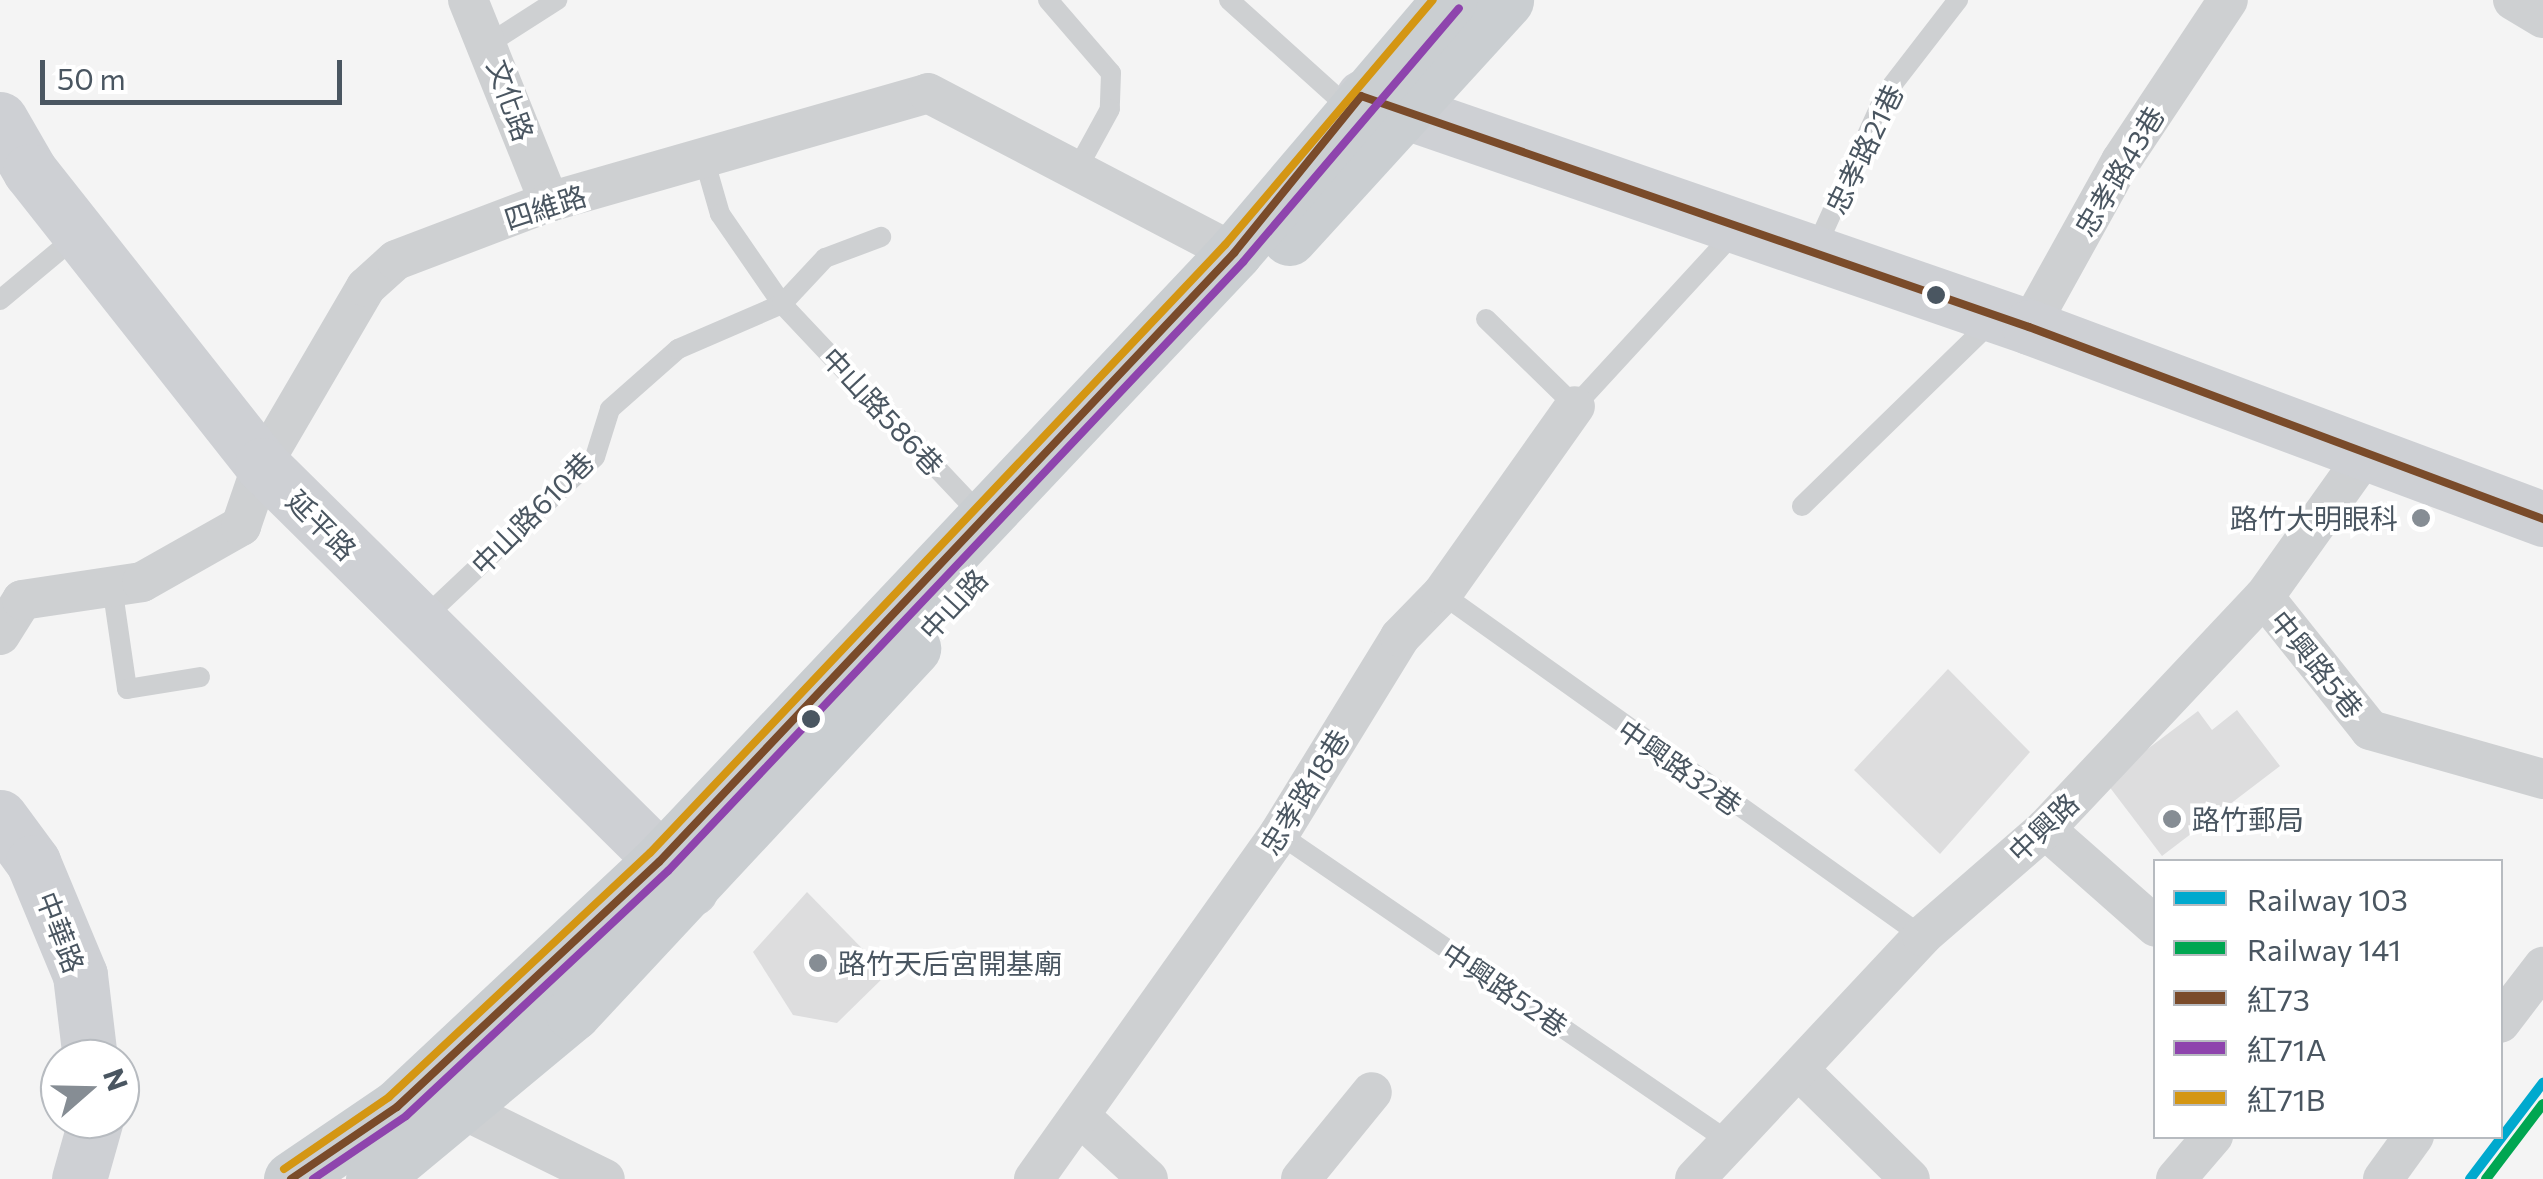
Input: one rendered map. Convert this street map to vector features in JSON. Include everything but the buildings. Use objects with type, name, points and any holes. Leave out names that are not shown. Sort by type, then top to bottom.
[{"type":"main road","name":"中山路","points":[[290,1179],[396,1107],[675,876],[1371,106],[1449,0]]},
{"type":"main road","name":"中山路","points":[[373,1179],[573,1014],[675,876],[984,518],[1371,106],[1506,0]]},
{"type":"street","name":"文化路","points":[[468,0],[490,43],[549,202]]},
{"type":"street","points":[[2513,0],[2543,18]]},
{"type":"street","name":"忠孝路43巷","points":[[2013,322],[2222,10]]},
{"type":"street","name":"四維路","points":[[0,634],[22,600],[142,582],[241,526],[262,465],[310,374],[384,270],[549,202],[810,134],[891,97],[928,94],[1234,253]]},
{"type":"street","points":[[1371,106],[2013,322],[2543,519]]},
{"type":"street","name":"延平路","points":[[6,144],[262,465],[675,876]]},
{"type":"street","name":"忠孝路18巷","points":[[1034,1179],[1084,1120],[1279,834],[1400,638],[1442,594],[1575,406]]},
{"type":"street","name":"中興路","points":[[1695,1179],[1800,1071],[1922,936],[2045,829],[2264,598],[2366,454]]},
{"type":"street","name":"中興路5巷","points":[[2264,598],[2370,730],[2543,779]]},
{"type":"street","name":"中華路","points":[[0,818],[33,862],[80,975],[88,1039]]},
{"type":"street","points":[[2045,829],[2153,924]]},
{"type":"street","points":[[2503,1018],[2543,968]]},
{"type":"street","points":[[1800,1071],[1910,1179]]},
{"type":"street","points":[[1302,1179],[1372,1092]]},
{"type":"street","points":[[462,1109],[605,1179]]},
{"type":"street","points":[[1084,1120],[1148,1179]]},
{"type":"street","points":[[80,1179],[91,1139]]},
{"type":"street","points":[[2176,1179],[2210,1139]]},
{"type":"street","points":[[2383,1179],[2412,1139]]},
{"type":"lane","points":[[490,43],[557,0]]},
{"type":"lane","points":[[1048,0],[1111,73],[1110,109],[1076,171]]},
{"type":"lane","points":[[1229,0],[1371,106]]},
{"type":"lane","name":"忠孝路21巷","points":[[1813,254],[1886,93],[1958,0]]},
{"type":"lane","name":"中山路586巷","points":[[705,162],[720,214],[782,304],[984,518]]},
{"type":"lane","name":"忠孝路18巷","points":[[1575,406],[1739,228]]},
{"type":"lane","points":[[0,300],[79,233]]},
{"type":"lane","points":[[782,304],[825,258],[881,237]]},
{"type":"lane","name":"中山路610巷","points":[[420,622],[595,457],[610,410],[678,349],[782,304]]},
{"type":"lane","points":[[1486,319],[1575,406]]},
{"type":"lane","points":[[1802,506],[2013,322]]},
{"type":"lane","points":[[112,586],[127,689],[200,677]]},
{"type":"lane","name":"中興路32巷","points":[[1442,594],[1922,936]]},
{"type":"lane","name":"中興路52巷","points":[[1279,834],[1731,1143]]},
{"type":"rail line","name":"103","points":[[2503,1136],[2543,1083]]},
{"type":"rail line","name":"141","points":[[2486,1179],[2543,1104]]},
{"type":"rail line","name":"103","points":[[2470,1179],[2500,1139]]},
{"type":"transit line","name":"紅71B","points":[[284,1169],[389,1097],[650,853],[1225,245],[1433,0]]},
{"type":"transit line","name":"紅71A","points":[[313,1179],[406,1116],[668,871],[1243,262],[1459,8]]},
{"type":"transit line","name":"紅73","points":[[291,1179],[397,1107],[659,862],[1234,253],[1361,96],[2029,327],[2543,519]]},
{"type":"place","name":"路竹大明眼科","points":[[2421,518]]},
{"type":"place","name":"路竹郵局","points":[[2172,819]]},
{"type":"place","name":"路竹天后宮開基廟","points":[[818,963]]}]
